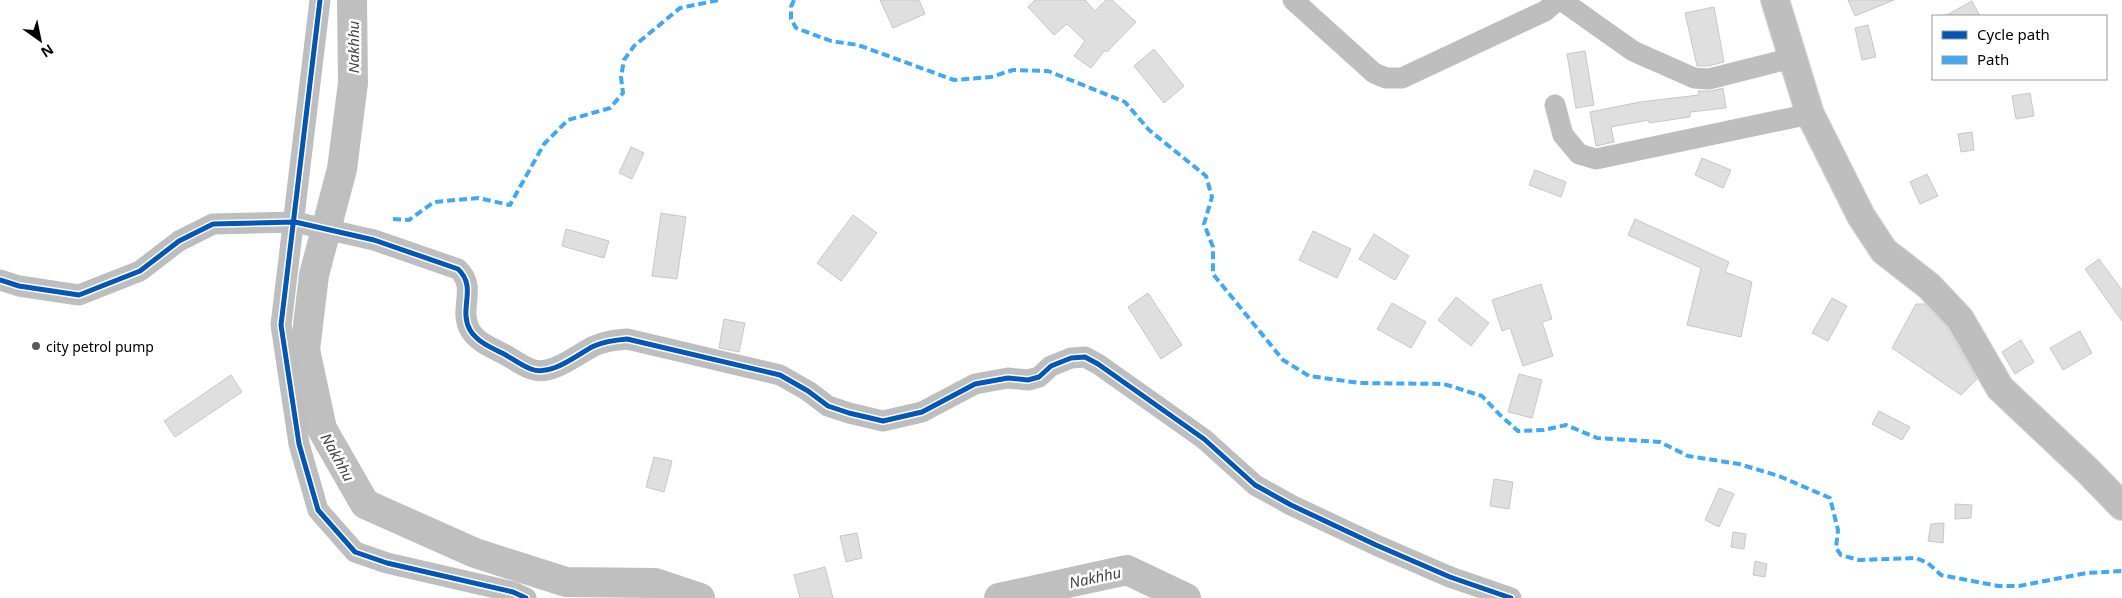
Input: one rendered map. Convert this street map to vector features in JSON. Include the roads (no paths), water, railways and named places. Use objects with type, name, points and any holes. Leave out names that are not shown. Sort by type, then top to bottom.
[{"type":"main road","points":[[1775,0],[1810,114],[1861,216],[1884,251],[1929,286],[1960,319],[2000,388],[2088,471],[2122,506]]},
{"type":"street","points":[[320,0],[300,223],[281,325],[299,444],[318,510],[355,552],[387,563],[513,592],[526,598]]},
{"type":"street","points":[[1293,0],[1374,73],[1386,78],[1402,78],[1545,12],[1559,0],[1633,51],[1694,78],[1709,79],[1792,58]]},
{"type":"street","points":[[1555,105],[1563,135],[1579,154],[1596,159],[1810,114]]},
{"type":"street","points":[[0,280],[19,286],[79,295],[140,271],[179,241],[213,224],[300,223],[374,240],[458,269],[465,276],[468,284],[466,319],[471,331],[481,342],[532,370],[546,371],[595,346],[611,340],[628,339],[780,376],[808,391],[828,406],[883,421],[922,412],[975,384],[1008,378],[1028,380],[1039,376],[1051,366],[1071,358],[1085,357],[1098,364],[1204,440],[1255,485],[1376,545],[1450,577],[1512,598]]},
{"type":"waterway","name":"Nakhhu","points":[[352,0],[353,83],[342,169],[314,275],[305,350],[322,429],[365,504],[475,553],[566,582],[655,583],[700,598]]},
{"type":"waterway","name":"Nakhhu","points":[[999,598],[1127,570],[1186,598]]},
{"type":"place","name":"city petrol pump","points":[[36,346]]}]
